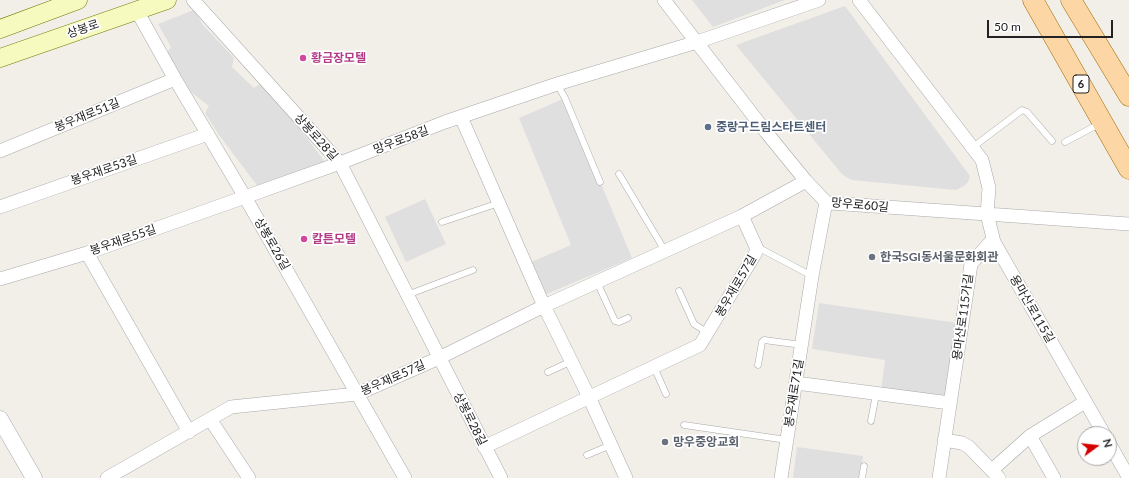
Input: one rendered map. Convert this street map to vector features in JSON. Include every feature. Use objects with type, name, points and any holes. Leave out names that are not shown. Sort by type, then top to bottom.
[{"type":"main road","points":[[0,29],[78,0]]},
{"type":"main road","name":"상봉로","points":[[0,58],[167,0]]},
{"type":"main road","name":"6","points":[[1033,0],[1129,169]]},
{"type":"main road","points":[[1071,0],[1129,96]]},
{"type":"street","name":"상봉로28길","points":[[193,0],[340,164],[500,478]]},
{"type":"street","name":"망우로60길","points":[[664,0],[698,42],[766,132],[806,181],[826,202],[1129,224]]},
{"type":"street","name":"망우로58길","points":[[245,197],[340,164],[461,117],[557,84],[698,42],[819,0]]},
{"type":"street","name":"용마산로115길","points":[[859,0],[982,160],[988,188],[987,214],[993,239],[1099,426]]},
{"type":"street","name":"상봉로26길","points":[[137,11],[405,478]]},
{"type":"street","name":"봉우재로51길","points":[[0,151],[175,79]]},
{"type":"street","points":[[461,117],[544,306],[572,361],[626,478]]},
{"type":"street","name":"봉우재로53길","points":[[0,207],[208,134]]},
{"type":"street","name":"봉우재로57길","points":[[107,478],[231,407],[357,394],[439,358],[544,306],[742,216],[806,181]]},
{"type":"street","name":"봉우재로55길","points":[[0,279],[87,253],[245,197]]},
{"type":"street","name":"봉우재로71길","points":[[781,478],[812,276],[826,202]]},
{"type":"street","name":"봉우재로57길","points":[[484,446],[700,344],[755,254],[756,249],[742,216]]},
{"type":"street","name":"용마산로115가길","points":[[938,478],[971,264],[993,239]]},
{"type":"street","points":[[87,253],[188,432]]},
{"type":"street","points":[[796,383],[950,403]]},
{"type":"street","points":[[944,440],[962,443],[969,447],[996,474],[1030,436],[1085,402]]},
{"type":"street","points":[[0,419],[34,478]]},
{"type":"street","points":[[210,419],[249,478]]},
{"type":"street","points":[[1030,436],[1054,478]]},
{"type":"street","points":[[1117,457],[1129,478]]},
{"type":"lane","points":[[557,84],[565,98],[600,182]]},
{"type":"lane","points":[[973,147],[1022,110],[1027,112],[1052,141]]},
{"type":"lane","points":[[1065,142],[1103,122]]},
{"type":"lane","points":[[619,174],[665,252]]},
{"type":"lane","points":[[442,222],[499,203]]},
{"type":"lane","points":[[756,249],[763,250],[812,276]]},
{"type":"lane","points":[[407,295],[473,270]]},
{"type":"lane","points":[[598,282],[614,321],[619,322],[628,318]]},
{"type":"lane","points":[[679,291],[694,324],[708,333]]},
{"type":"lane","name":"봉우재로71길","points":[[758,365],[762,342],[764,340],[802,345]]},
{"type":"lane","points":[[548,372],[572,361]]},
{"type":"lane","points":[[654,367],[666,394]]},
{"type":"lane","points":[[871,421],[876,394]]},
{"type":"lane","name":"봉우재로71길","points":[[684,425],[786,440]]},
{"type":"lane","points":[[587,455],[611,444]]},
{"type":"lane","points":[[862,478],[864,466]]},
{"type":"shaded area","points":[[692,0],[785,0],[713,27]]},
{"type":"shaded area","points":[[845,6],[970,176],[968,182],[964,186],[956,190],[852,180],[846,177],[841,173],[736,45]]},
{"type":"shaded area","points":[[194,10],[203,25],[234,58],[232,67],[254,88],[260,84],[285,110],[326,163],[259,188],[219,135],[205,113],[209,106],[192,93],[166,54],[171,47],[158,24]]},
{"type":"shaded area","points":[[565,98],[632,258],[542,296],[529,263],[571,245],[519,118]]},
{"type":"shaded area","points":[[425,199],[446,244],[406,262],[385,217]]},
{"type":"shaded area","points":[[819,303],[957,323],[946,400],[881,391],[885,360],[812,349]]},
{"type":"shaded area","points":[[797,447],[863,456],[860,478],[793,478]]},
{"type":"place","name":"황금장모텔","points":[[303,58]]},
{"type":"place","name":"중랑구드림스타트센터","points":[[708,127]]},
{"type":"place","name":"칼튼모텔","points":[[304,239]]},
{"type":"place","name":"한국SGI동서울문화회관","points":[[872,257]]},
{"type":"place","name":"망우중앙교회","points":[[665,442]]}]
